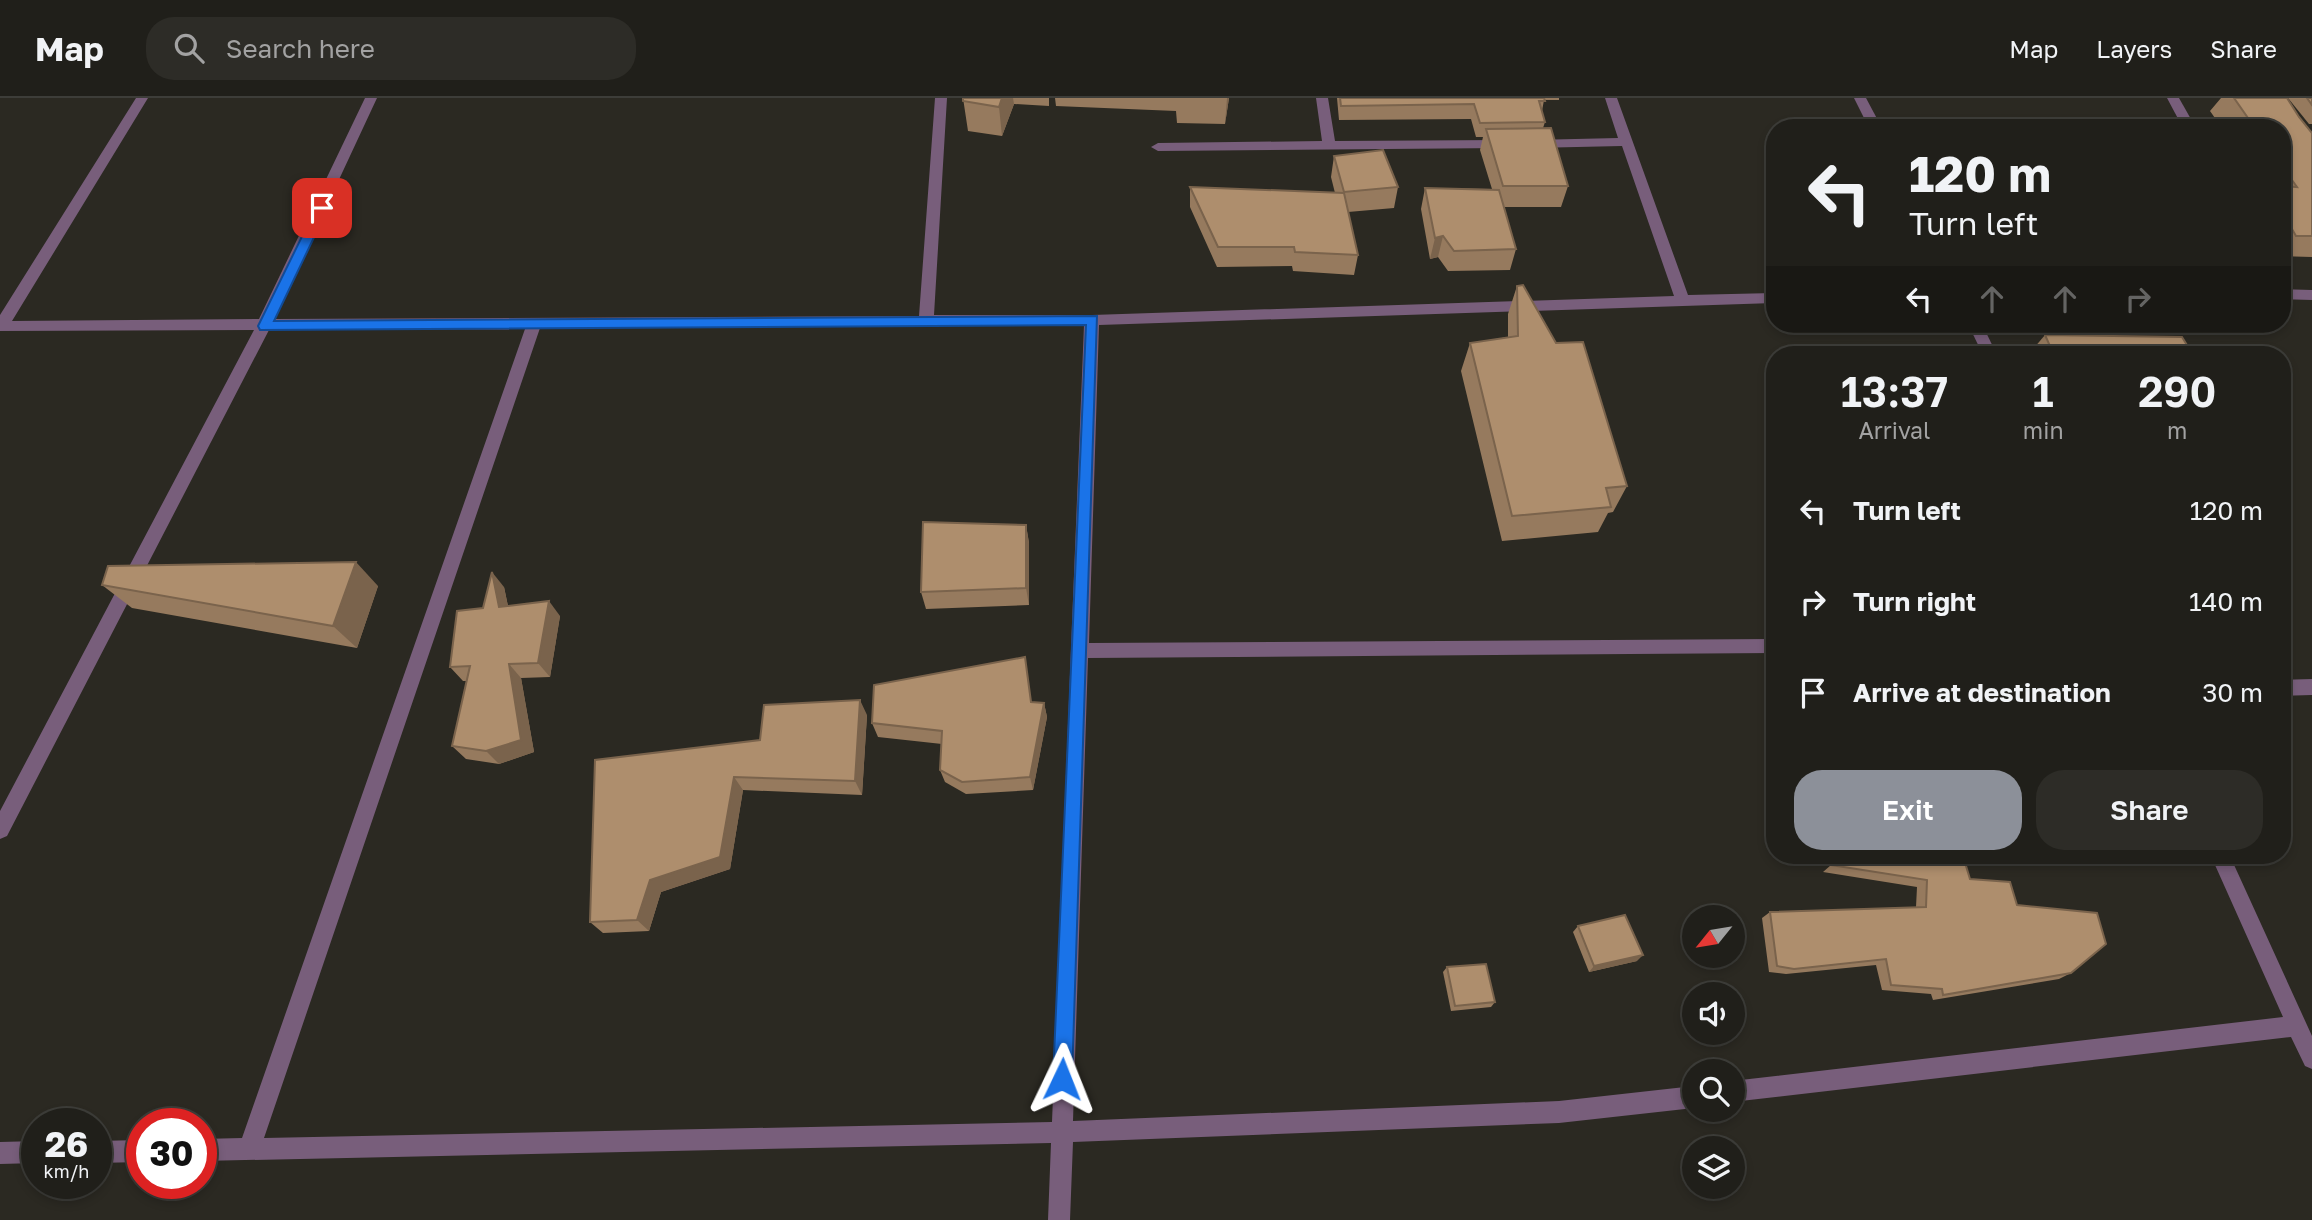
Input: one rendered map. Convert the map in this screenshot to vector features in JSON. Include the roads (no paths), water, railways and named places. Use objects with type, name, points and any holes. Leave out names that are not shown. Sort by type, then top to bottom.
[{"type":"street","points":[[0,326],[142,98]]},
{"type":"street","points":[[0,830],[313,230],[371,98]]},
{"type":"street","points":[[926,321],[941,98]]},
{"type":"street","points":[[1322,98],[1329,147]]},
{"type":"street","points":[[1611,98],[1683,301]]},
{"type":"street","points":[[1860,98],[1871,119]]},
{"type":"street","points":[[2173,98],[2185,119]]},
{"type":"street","points":[[1158,147],[1626,142]]},
{"type":"street","points":[[2291,294],[2312,295]]},
{"type":"street","points":[[0,326],[1093,320],[1766,298]]},
{"type":"street","points":[[1059,1220],[1060,1132],[1093,320]]},
{"type":"street","points":[[249,1149],[534,324]]},
{"type":"street","points":[[1079,651],[1766,646]]},
{"type":"street","points":[[2291,688],[2312,687]]},
{"type":"street","points":[[2224,864],[2312,1059]]},
{"type":"street","points":[[1745,1090],[2297,1026]]},
{"type":"street","points":[[217,1150],[1060,1132],[1559,1112],[1682,1098]]},
{"type":"street","points":[[0,1153],[21,1152]]}]
